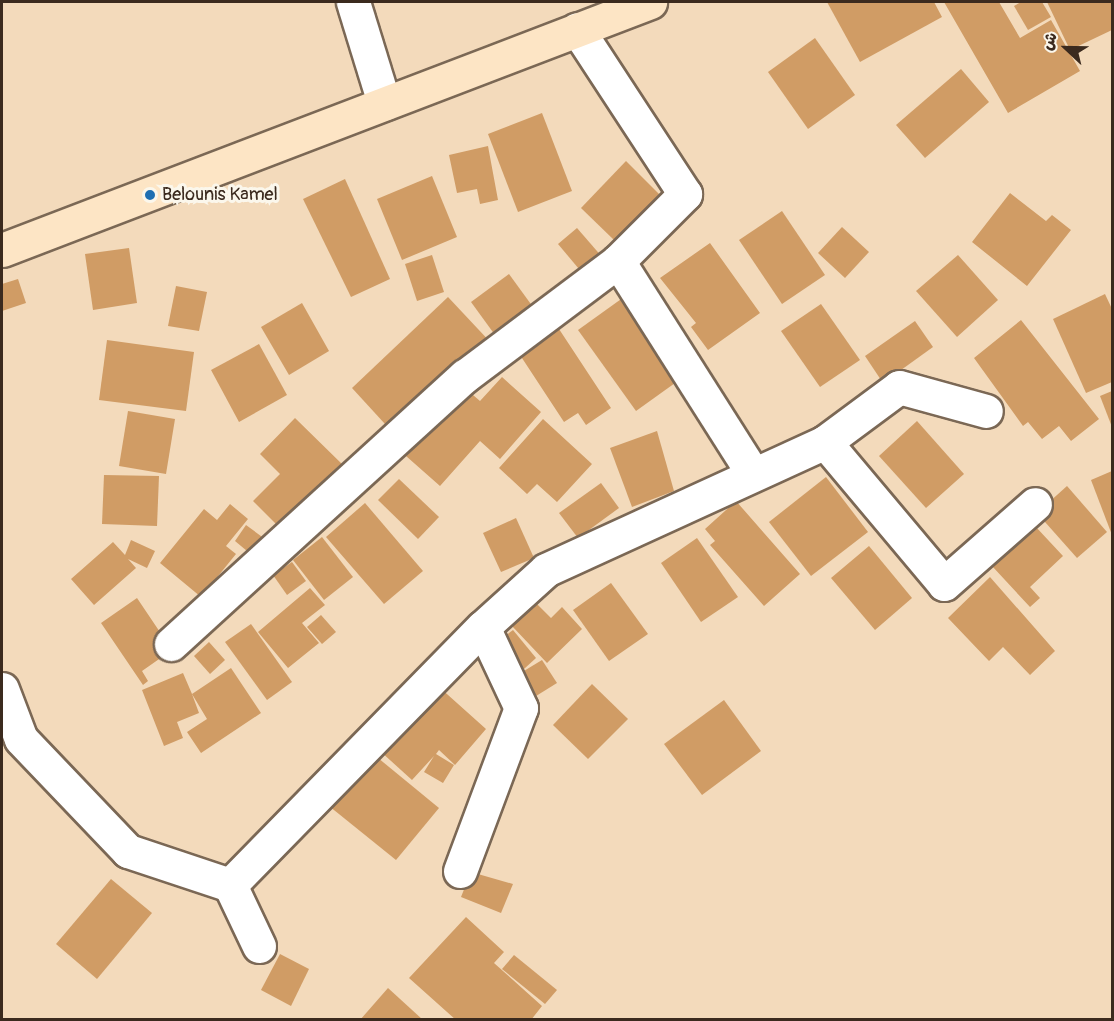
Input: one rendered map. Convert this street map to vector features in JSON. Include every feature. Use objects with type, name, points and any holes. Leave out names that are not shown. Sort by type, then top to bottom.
[{"type":"main road","points":[[2,250],[650,2]]},
{"type":"street","points":[[353,2],[384,104]]},
{"type":"street","points":[[171,644],[465,376],[618,261],[685,194],[577,29]]},
{"type":"street","points":[[618,261],[753,474]]},
{"type":"street","points":[[230,885],[483,627],[546,570],[825,442],[899,387],[986,411]]},
{"type":"street","points":[[825,442],[944,584],[1035,504]]},
{"type":"street","points":[[460,871],[521,708],[483,627]]},
{"type":"street","points":[[2,688],[21,739],[128,851],[230,885],[259,946]]},
{"type":"building","points":[[827,2],[934,2],[942,17],[860,62]]},
{"type":"building","points":[[944,2],[999,2],[1020,38],[1051,20],[1080,71],[1008,113]]},
{"type":"building","points":[[1021,2],[1042,2],[1051,17],[1028,30],[1014,6]]},
{"type":"building","points":[[1047,2],[1112,2],[1112,30],[1070,50]]},
{"type":"building","points":[[815,38],[855,95],[808,129],[768,72]]},
{"type":"building","points":[[961,69],[989,102],[925,158],[896,125]]},
{"type":"building","points":[[542,113],[572,191],[518,212],[488,134]]},
{"type":"building","points":[[488,146],[498,200],[480,204],[477,189],[457,193],[449,155]]},
{"type":"building","points":[[626,161],[660,195],[615,241],[581,208]]},
{"type":"building","points":[[432,176],[457,237],[402,260],[377,199]]},
{"type":"building","points":[[345,179],[390,279],[351,297],[303,199]]},
{"type":"building","points":[[1010,193],[1046,221],[1052,215],[1071,230],[1027,286],[972,242]]},
{"type":"building","points":[[782,211],[825,275],[782,304],[739,240]]},
{"type":"building","points":[[842,227],[869,252],[845,278],[818,253]]},
{"type":"building","points":[[577,228],[603,258],[584,275],[558,244]]},
{"type":"building","points":[[710,243],[760,313],[708,350],[691,327],[696,323],[660,278]]},
{"type":"building","points":[[129,248],[137,303],[93,310],[85,254]]},
{"type":"building","points":[[432,255],[444,292],[417,301],[405,264]]},
{"type":"building","points":[[958,255],[998,300],[957,337],[916,291]]},
{"type":"building","points":[[509,274],[533,307],[495,335],[471,302]]},
{"type":"building","points":[[18,279],[26,303],[2,311],[2,284]]},
{"type":"building","points":[[176,286],[207,292],[199,331],[168,326]]},
{"type":"building","points":[[1105,294],[1112,309],[1112,382],[1086,393],[1053,319]]},
{"type":"building","points":[[448,297],[493,345],[396,436],[352,388]]},
{"type":"building","points":[[624,297],[682,378],[636,411],[578,330]]},
{"type":"building","points":[[302,303],[329,351],[289,375],[261,327]]},
{"type":"building","points":[[821,304],[860,360],[820,387],[781,331]]},
{"type":"building","points":[[1021,320],[1099,419],[1071,441],[1059,426],[1042,439],[1028,422],[1023,426],[974,358]]},
{"type":"building","points":[[915,321],[933,347],[883,383],[865,356]]},
{"type":"building","points":[[559,329],[611,408],[586,425],[578,413],[564,422],[520,355]]},
{"type":"building","points":[[107,340],[194,352],[186,411],[99,400]]},
{"type":"building","points":[[259,344],[287,395],[239,422],[211,370]]},
{"type":"building","points":[[502,377],[541,412],[500,459],[480,441],[440,486],[406,456],[466,389],[480,401]]},
{"type":"building","points":[[1112,391],[1112,427],[1100,396]]},
{"type":"building","points":[[128,411],[175,419],[166,474],[119,466]]},
{"type":"building","points":[[295,418],[344,466],[281,529],[253,501],[280,474],[260,454]]},
{"type":"building","points":[[543,419],[592,464],[557,502],[537,484],[527,494],[499,468]]},
{"type":"building","points":[[917,421],[964,474],[926,508],[879,456]]},
{"type":"building","points":[[657,431],[674,491],[632,507],[610,448]]},
{"type":"building","points":[[1112,471],[1112,535],[1091,480]]},
{"type":"building","points":[[104,475],[159,476],[157,526],[102,524]]},
{"type":"building","points":[[826,477],[868,532],[811,576],[769,522]]},
{"type":"building","points":[[399,479],[439,517],[418,539],[378,500]]},
{"type":"building","points":[[601,483],[619,508],[578,538],[559,513]]},
{"type":"building","points":[[1067,486],[1107,532],[1077,558],[1037,513]]},
{"type":"building","points":[[736,501],[800,574],[764,606],[710,545],[715,541],[705,529]]},
{"type":"building","points":[[365,503],[423,571],[384,604],[326,537]]},
{"type":"building","points":[[230,504],[248,519],[226,546],[236,554],[201,597],[160,563],[204,509],[217,520]]},
{"type":"building","points":[[516,518],[534,558],[501,572],[483,533]]},
{"type":"building","points":[[246,525],[265,539],[253,556],[235,541]]},
{"type":"building","points":[[1035,526],[1063,556],[1030,587],[1040,598],[1030,607],[992,566]]},
{"type":"building","points":[[322,537],[353,577],[324,600],[293,560]]},
{"type":"building","points":[[697,538],[738,597],[701,622],[661,563]]},
{"type":"building","points":[[131,540],[155,551],[147,568],[128,559],[136,568],[94,605],[71,579],[113,542],[125,555]]},
{"type":"building","points":[[869,546],[912,598],[875,630],[831,578]]},
{"type":"building","points":[[292,562],[306,581],[287,595],[273,575]]},
{"type":"building","points":[[990,577],[1055,651],[1030,675],[1003,647],[989,661],[948,618]]},
{"type":"building","points":[[611,583],[648,634],[609,661],[573,610]]},
{"type":"building","points":[[310,588],[325,605],[302,623],[319,643],[288,668],[258,632]]},
{"type":"building","points":[[137,598],[172,650],[142,671],[148,681],[143,685],[101,623]]},
{"type":"building","points":[[536,603],[551,618],[562,607],[582,629],[547,663],[512,626]]},
{"type":"building","points":[[321,615],[336,632],[322,644],[307,627]]},
{"type":"building","points":[[251,624],[292,682],[267,700],[225,642]]},
{"type":"building","points":[[513,630],[536,658],[524,669],[500,640]]},
{"type":"building","points":[[209,642],[225,660],[210,674],[194,656]]},
{"type":"building","points":[[542,660],[557,683],[528,701],[514,677]]},
{"type":"building","points":[[231,668],[261,713],[201,753],[187,732],[207,719],[192,694]]},
{"type":"building","points":[[183,673],[199,713],[177,722],[183,738],[164,746],[142,690]]},
{"type":"building","points":[[592,684],[628,719],[588,759],[553,725]]},
{"type":"building","points":[[438,686],[486,729],[455,765],[439,750],[436,754],[454,765],[443,783],[424,772],[434,756],[412,780],[380,751]]},
{"type":"building","points":[[724,700],[761,751],[702,795],[664,744]]},
{"type":"building","points":[[372,753],[439,808],[396,860],[329,806]]},
{"type":"building","points":[[471,872],[513,884],[501,913],[461,897]]},
{"type":"building","points":[[111,879],[152,913],[97,979],[56,944]]},
{"type":"building","points":[[466,917],[504,952],[494,963],[542,1006],[531,1020],[456,1020],[409,978]]},
{"type":"building","points":[[280,954],[309,969],[291,1006],[261,990]]},
{"type":"building","points":[[514,955],[557,990],[545,1004],[502,969]]},
{"type":"building","points":[[388,988],[423,1020],[360,1020]]},
{"type":"place","name":"Belounis Kamel","points":[[150,195]]}]
